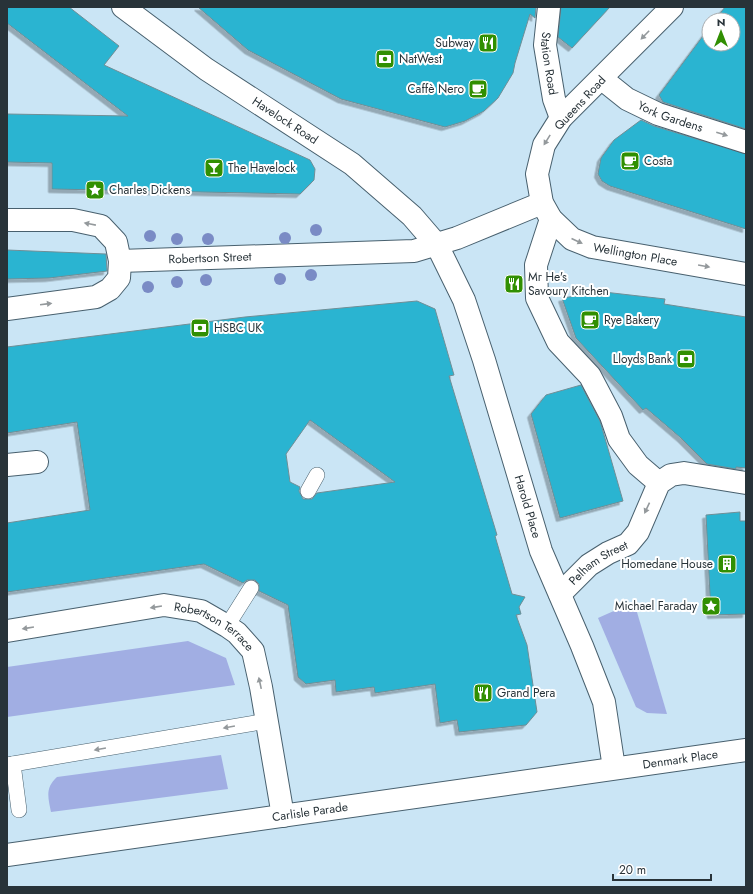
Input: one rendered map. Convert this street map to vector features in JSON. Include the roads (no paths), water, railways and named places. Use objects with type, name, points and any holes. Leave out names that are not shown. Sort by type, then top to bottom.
[{"type":"main road","name":"Havelock Road","points":[[123,7],[206,69],[352,164],[412,216],[437,245]]},
{"type":"main road","name":"Station Road","points":[[549,7],[545,46],[554,99],[561,118]]},
{"type":"main road","name":"Queens Road","points":[[547,211],[537,174],[544,145],[561,118],[602,79],[672,7]]},
{"type":"main road","name":"York Gardens","points":[[602,79],[627,99],[658,114],[746,142]]},
{"type":"main road","points":[[437,245],[547,211],[536,265],[537,298],[558,342],[590,376],[611,416],[619,439],[638,466],[659,483],[671,475],[684,473],[746,484]]},
{"type":"main road","name":"Wellington Place","points":[[547,211],[572,239],[592,247],[746,274]]},
{"type":"main road","points":[[7,220],[73,220],[102,226],[116,242],[120,261],[119,278],[110,289],[96,297],[7,309]]},
{"type":"main road","name":"Robertson Street","points":[[120,261],[414,251],[437,245]]},
{"type":"main road","name":"Harold Place","points":[[437,245],[464,300],[484,360],[541,551],[604,702],[614,768]]},
{"type":"main road","points":[[7,465],[37,462]]},
{"type":"main road","name":"Pelham Street","points":[[560,594],[589,565],[608,553],[628,544],[638,532],[659,483]]},
{"type":"main road","name":"Robertson Terrace","points":[[7,631],[164,606],[201,612],[227,626],[237,633],[253,651],[267,721],[283,816]]},
{"type":"main road","name":"Denmark Place","points":[[614,768],[746,750]]},
{"type":"main road","name":"Carlisle Parade","points":[[7,855],[614,768]]},
{"type":"lane","points":[[308,490],[317,475]]},
{"type":"lane","points":[[227,626],[251,588]]},
{"type":"lane","points":[[19,810],[10,764],[267,721]]},
{"type":"place","name":"Subway","points":[[488,43]]},
{"type":"place","name":"NatWest","points":[[385,59]]},
{"type":"place","name":"Caffè Nero","points":[[478,89]]},
{"type":"place","name":"Costa","points":[[630,161]]},
{"type":"place","name":"The Havelock","points":[[214,168]]},
{"type":"place","name":"Charles Dickens","points":[[95,190]]},
{"type":"place","name":"Mr He's Savoury Kitchen","points":[[514,284]]},
{"type":"place","name":"Rye Bakery","points":[[590,320]]},
{"type":"place","name":"HSBC UK","points":[[200,328]]},
{"type":"place","name":"Lloyds Bank","points":[[686,359]]},
{"type":"place","name":"Homedane House","points":[[727,564]]},
{"type":"place","name":"Michael Faraday","points":[[711,606]]},
{"type":"place","name":"Grand Pera","points":[[483,693]]}]
